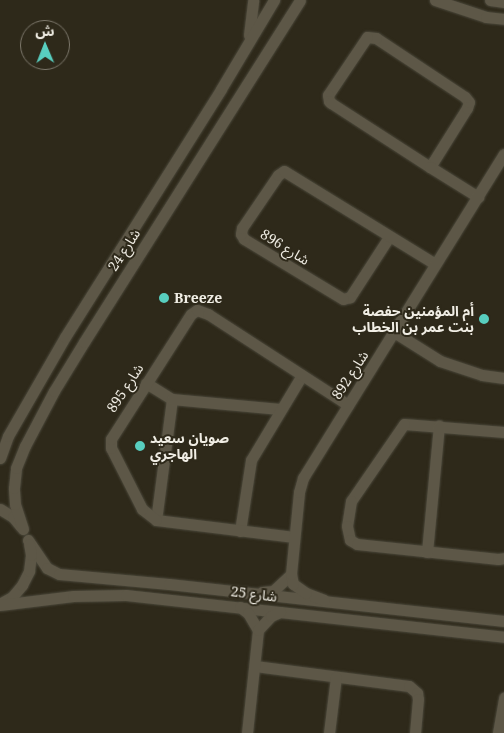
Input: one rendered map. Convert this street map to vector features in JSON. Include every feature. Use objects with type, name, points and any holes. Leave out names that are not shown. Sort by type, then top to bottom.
[{"type":"street","points":[[248,42],[253,0]]},
{"type":"street","name":"شارع 24","points":[[0,458],[8,436],[65,337],[221,89],[274,0]]},
{"type":"street","name":"شارع 24","points":[[26,534],[15,504],[15,478],[22,454],[37,423],[84,342],[300,0]]},
{"type":"street","points":[[435,0],[486,17],[504,19]]},
{"type":"street","points":[[490,0],[504,2]]},
{"type":"street","points":[[430,167],[469,102],[465,97],[376,38],[367,37],[328,95],[329,101],[430,167],[478,198]]},
{"type":"street","name":"شارع 892","points":[[291,574],[299,492],[303,478],[504,154]]},
{"type":"street","name":"شارع 896","points":[[389,237],[350,297],[346,299],[339,298],[244,238],[241,234],[242,228],[278,175],[284,171],[435,264]]},
{"type":"street","name":"شارع 895","points":[[156,520],[142,508],[110,444],[113,435],[146,383],[191,314],[197,310],[208,314],[348,404]]},
{"type":"street","points":[[394,332],[440,361],[482,375],[504,378]]},
{"type":"street","points":[[240,530],[251,460],[302,375]]},
{"type":"street","points":[[146,383],[172,399],[280,409]]},
{"type":"street","points":[[172,399],[156,520],[294,537]]},
{"type":"street","points":[[504,432],[408,422],[400,426],[351,501],[346,526],[348,536],[358,544],[498,559],[504,558]]},
{"type":"street","points":[[428,552],[439,426]]},
{"type":"street","points":[[0,509],[13,517],[26,534],[31,555],[29,571],[22,585],[12,597],[0,604]]},
{"type":"street","name":"شارع 25","points":[[26,534],[47,568],[58,574],[504,621]]},
{"type":"street","points":[[253,594],[273,591],[291,574]]},
{"type":"street","points":[[247,733],[258,630],[271,616],[281,612],[292,610],[323,613],[328,611],[328,601],[306,593],[293,584],[291,574]]},
{"type":"street","name":"شارع 25","points":[[0,604],[73,596],[126,595],[504,637]]},
{"type":"street","points":[[240,608],[248,614],[258,630]]},
{"type":"street","points":[[458,632],[456,626],[461,621],[504,626]]},
{"type":"street","points":[[254,666],[401,684],[414,688],[418,700],[414,733]]},
{"type":"street","points":[[329,733],[336,677]]},
{"type":"street","points":[[498,733],[504,698]]},
{"type":"place","name":"Breeze","points":[[164,298]]},
{"type":"place","name":"أم المؤمنين حفصة بنت عمر بن الخطاب","points":[[484,319]]},
{"type":"place","name":"صويان سعيد الهاجري","points":[[140,446]]}]
